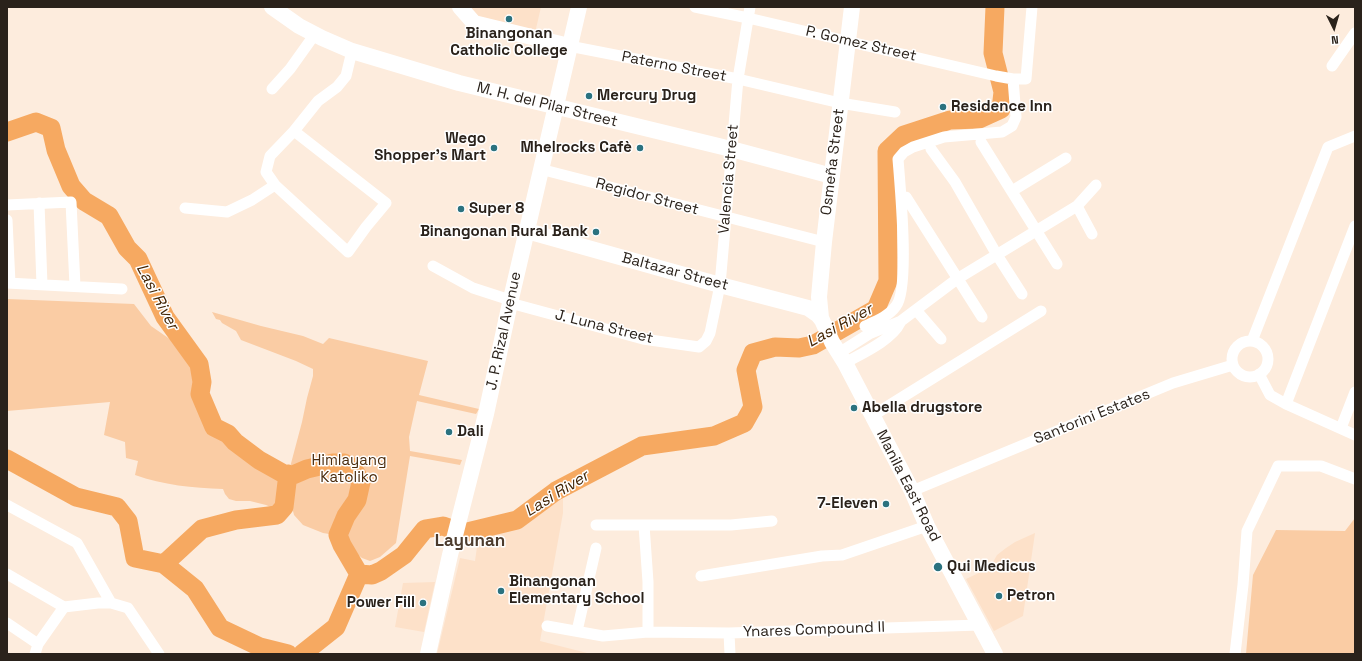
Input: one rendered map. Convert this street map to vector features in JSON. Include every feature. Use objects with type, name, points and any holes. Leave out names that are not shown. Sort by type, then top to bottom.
[{"type":"main road","name":"M. H. del Pilar Street","points":[[272,7],[299,26],[352,51],[459,83],[731,149],[832,176]]},
{"type":"main road","name":"Paterno Street","points":[[460,7],[474,23],[569,46]]},
{"type":"main road","name":"J. P. Rizal Avenue","points":[[428,654],[486,414],[540,169],[579,7]]},
{"type":"main road","name":"Osmeña Street","points":[[821,318],[819,297],[824,242],[852,7]]},
{"type":"main road","name":"Baltazar Street","points":[[527,231],[800,306],[811,310],[821,318]]},
{"type":"main road","name":"Manila East Road","points":[[821,318],[912,491],[927,526],[995,654]]},
{"type":"street","name":"P. Gomez Street","points":[[695,7],[749,12],[848,42],[1004,77],[1026,79],[1032,7]]},
{"type":"street","name":"Valencia Street","points":[[699,347],[706,341],[710,333],[720,285],[738,79],[749,12]]},
{"type":"street","points":[[1332,66],[1355,33]]},
{"type":"street","points":[[272,89],[290,69],[315,34]]},
{"type":"street","name":"Paterno Street","points":[[569,46],[738,79],[840,103],[895,112]]},
{"type":"street","points":[[294,131],[386,203],[348,252],[275,185],[266,172],[270,156],[294,131],[318,101],[337,86],[346,76],[352,51]]},
{"type":"street","points":[[866,326],[885,316],[897,306],[901,295],[904,254],[898,159],[904,152],[913,147],[944,136],[1002,132],[1012,126],[1016,117],[1004,77]]},
{"type":"street","points":[[1252,341],[1328,147],[1355,136]]},
{"type":"street","points":[[982,142],[1057,264]]},
{"type":"street","points":[[931,149],[955,182],[997,255],[1022,294]]},
{"type":"street","points":[[1012,191],[1066,158]]},
{"type":"street","name":"Regidor Street","points":[[540,169],[824,242]]},
{"type":"street","points":[[185,208],[227,212],[252,200],[275,185]]},
{"type":"street","points":[[836,347],[878,344],[898,328],[901,321],[957,279],[1077,206],[1096,185]]},
{"type":"street","points":[[906,197],[982,317]]},
{"type":"street","points":[[7,205],[71,202],[75,286]]},
{"type":"street","points":[[39,204],[42,285]]},
{"type":"street","points":[[1077,206],[1092,234]]},
{"type":"street","points":[[7,220],[9,283],[122,289]]},
{"type":"street","points":[[1286,404],[1355,226]]},
{"type":"street","name":"J. Luna Street","points":[[433,266],[473,288],[510,301],[643,339],[699,347]]},
{"type":"street","points":[[916,310],[941,339]]},
{"type":"street","points":[[872,416],[1042,310]]},
{"type":"street","points":[[1252,341],[1260,345],[1268,357],[1266,367],[1259,374],[1249,377],[1244,376],[1235,370],[1232,360],[1235,349],[1242,343],[1252,341]]},
{"type":"street","name":"Santorini Estates","points":[[912,491],[952,473],[1173,383],[1233,365]]},
{"type":"street","points":[[1259,374],[1270,395],[1286,404],[1355,435]]},
{"type":"street","points":[[1341,428],[1355,392]]},
{"type":"street","points":[[1236,654],[1247,531],[1263,494],[1278,466],[1321,466],[1355,479]]},
{"type":"street","points":[[7,505],[77,543],[111,603]]},
{"type":"street","points":[[596,526],[730,525],[772,521]]},
{"type":"street","points":[[644,525],[648,582],[648,632]]},
{"type":"street","points":[[701,576],[822,556],[842,555],[927,526]]},
{"type":"street","points":[[578,631],[596,548]]},
{"type":"street","points":[[7,574],[64,607],[111,603],[128,608],[159,654]]},
{"type":"street","points":[[7,623],[37,649],[64,607]]},
{"type":"street","name":"Ynares Compound II","points":[[547,626],[603,636],[648,632],[729,633],[980,625]]},
{"type":"street","points":[[729,633],[730,654]]},
{"type":"shaded area","name":"Binangonan Catholic College","points":[[466,7],[541,7],[535,33],[485,21]]},
{"type":"shaded area","name":"Binangonan Elementary School","points":[[563,497],[563,513],[540,641],[591,654],[437,654],[460,558],[475,561],[478,540],[521,528]]},
{"type":"shaded area","points":[[1035,533],[1023,616],[994,631],[966,579],[987,569],[997,555],[1015,542]]},
{"type":"shaded area","points":[[435,582],[424,632],[395,627],[403,583]]},
{"type":"green space","name":"Himlayang Katoliko","points":[[7,299],[134,304],[151,326],[177,344],[187,354],[198,393],[214,429],[257,463],[275,471],[280,478],[289,478],[289,471],[313,376],[313,369],[241,340],[236,331],[222,323],[220,320],[216,319],[212,312],[303,336],[323,344],[329,338],[428,361],[419,395],[479,409],[476,414],[417,401],[409,437],[410,451],[462,460],[460,465],[410,456],[396,543],[380,557],[370,561],[362,558],[352,550],[348,543],[346,532],[335,535],[323,533],[303,525],[294,515],[289,495],[280,496],[277,510],[266,505],[250,501],[236,501],[229,499],[223,489],[178,485],[135,475],[138,461],[126,458],[125,442],[104,435],[110,402],[7,411]]},
{"type":"green space","points":[[1355,518],[1355,654],[1246,654],[1253,575],[1276,530],[1345,531]]},
{"type":"waterway","name":"Lasi River","points":[[7,132],[36,122],[51,128],[56,150],[71,186],[84,201],[109,216],[127,248],[138,259],[165,317],[199,364],[202,382],[200,394],[214,427],[228,434],[235,442],[259,460],[284,474],[293,475],[307,469],[333,463],[344,463],[352,467],[361,482],[357,500],[346,516],[338,535],[342,545],[359,574],[372,575],[381,571],[404,555],[425,529],[443,526],[463,533],[517,520],[556,491],[642,446],[714,436],[744,423],[753,407],[746,370],[753,353],[775,347],[799,348],[813,345],[876,309],[888,281],[887,151],[904,135],[950,120],[979,119],[1001,109],[1003,92],[993,53],[995,7]]},
{"type":"waterway","name":"Lasi River","points":[[7,459],[76,497],[117,507],[128,521],[135,558],[164,564],[195,589],[220,628],[260,647],[288,654]]},
{"type":"waterway","points":[[164,564],[202,529],[236,520],[277,515],[284,507],[288,474]]},
{"type":"waterway","name":"Lasi River","points":[[302,654],[336,627],[359,574]]},
{"type":"place","name":"Binangonan Catholic College","points":[[509,19]]},
{"type":"place","name":"Mercury Drug","points":[[589,96]]},
{"type":"place","name":"Residence Inn","points":[[943,107]]},
{"type":"place","name":"Wego Shopper's Mart","points":[[494,148]]},
{"type":"place","name":"Mhelrocks Cafè","points":[[640,148]]},
{"type":"place","name":"Super 8","points":[[461,209]]},
{"type":"place","name":"Binangonan Rural Bank","points":[[596,232]]},
{"type":"place","name":"Abella drugstore","points":[[854,408]]},
{"type":"place","name":"Dali","points":[[449,432]]},
{"type":"place","name":"7-Eleven","points":[[886,504]]},
{"type":"place","name":"Qui Medicus","points":[[938,567]]},
{"type":"place","name":"Binangonan Elementary School","points":[[501,591]]},
{"type":"place","name":"Petron","points":[[999,596]]},
{"type":"place","name":"Power Fill","points":[[423,603]]},
{"type":"district","name":"Layunan","points":[[470,541]]}]
